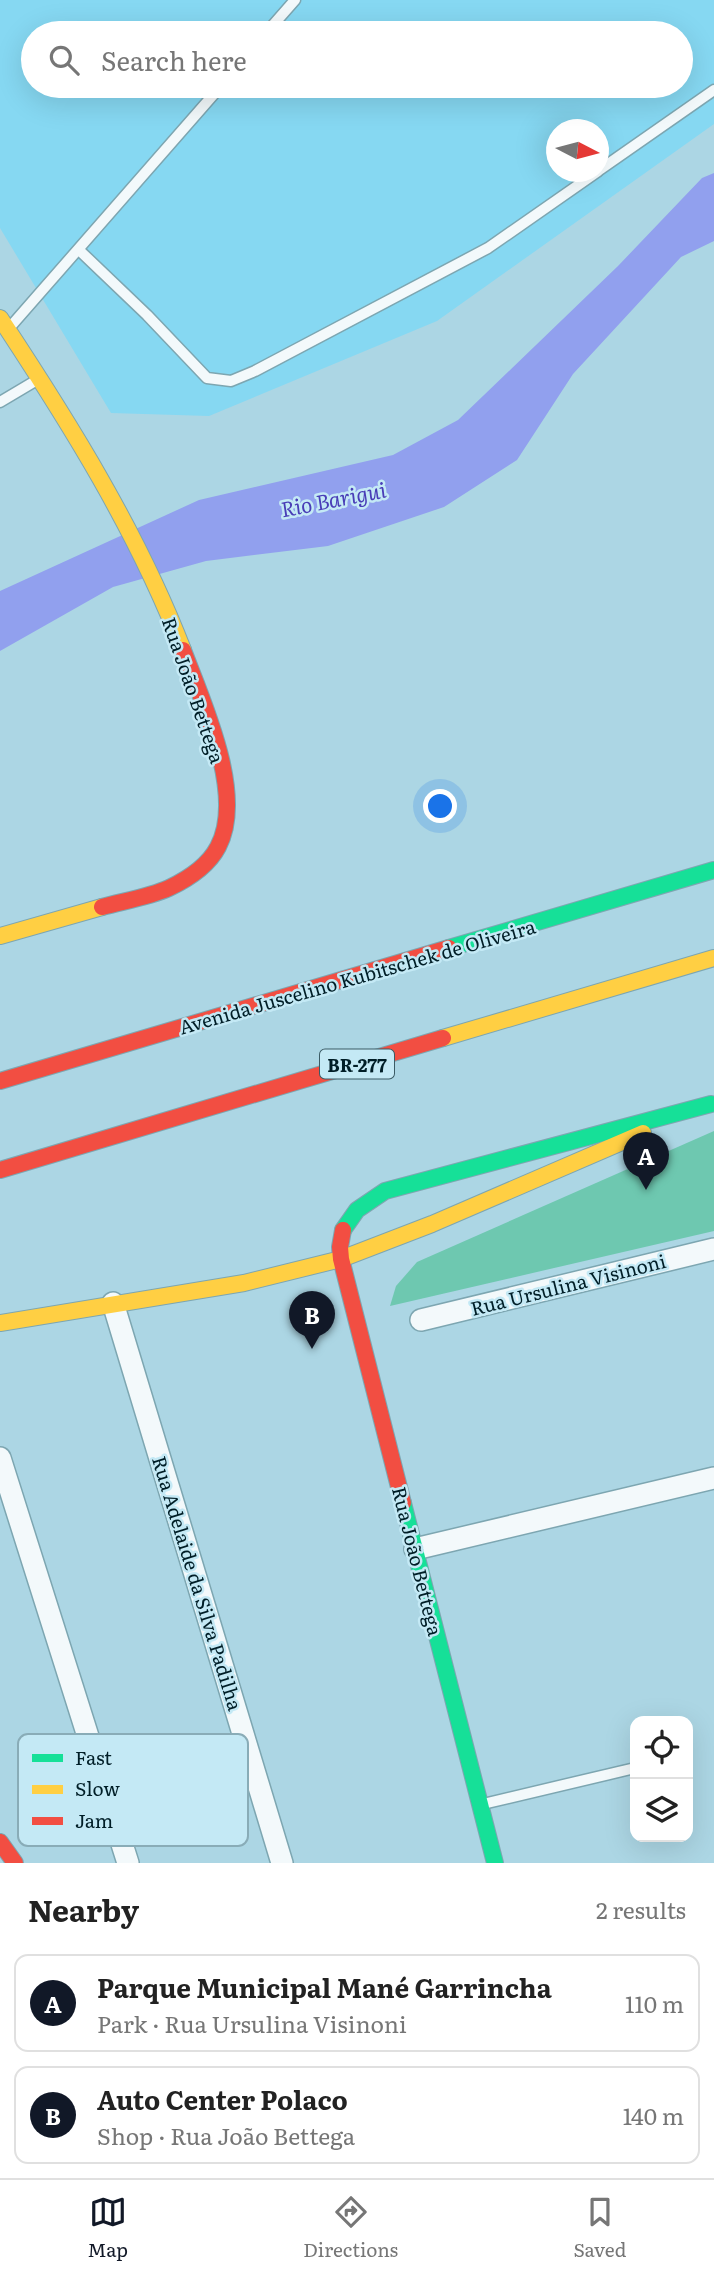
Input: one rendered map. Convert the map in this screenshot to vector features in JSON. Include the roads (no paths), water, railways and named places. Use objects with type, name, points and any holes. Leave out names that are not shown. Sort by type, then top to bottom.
[{"type":"main road","name":"Rua João Bettega","points":[[0,936],[167,889],[192,876],[211,859],[222,838],[226,798],[220,758],[207,714],[156,585],[113,502],[40,378],[3,328]]},
{"type":"main road","name":"Avenida Juscelino Kubitschek de Oliveira","points":[[0,1082],[714,870]]},
{"type":"main road","name":"BR-277","points":[[0,1170],[714,958]]},
{"type":"main road","points":[[341,1259],[340,1235],[346,1222],[356,1208],[385,1191],[713,1103]]},
{"type":"main road","points":[[0,1323],[243,1283],[341,1259],[432,1224],[713,1103]]},
{"type":"main road","name":"Rua João Bettega","points":[[341,1259],[495,1863]]},
{"type":"main road","points":[[0,1842],[15,1863]]},
{"type":"street","name":"Rua Ursulina Visinoni","points":[[421,1320],[714,1249]]},
{"type":"street","name":"Rua Adelaide da Silva Padilha","points":[[114,1303],[243,1734]]},
{"type":"street","points":[[0,1458],[87,1734]]},
{"type":"street","points":[[415,1549],[714,1478]]},
{"type":"street","name":"Rua Adelaide da Silva Padilha","points":[[248,1750],[282,1863]]},
{"type":"street","points":[[123,1846],[128,1863]]},
{"type":"lane","points":[[277,21],[295,0]]},
{"type":"lane","points":[[609,163],[714,90]]},
{"type":"lane","points":[[3,328],[79,250],[211,98]]},
{"type":"lane","points":[[79,250],[148,315],[207,378],[231,381],[255,371],[488,248],[582,182]]},
{"type":"lane","points":[[0,402],[40,378]]},
{"type":"lane","points":[[480,1805],[630,1769]]},
{"type":"water","name":"Rio Barigui","points":[[714,173],[714,241],[681,257],[573,374],[517,460],[444,507],[328,546],[206,561],[113,587],[0,651],[0,591],[199,500],[393,455],[458,420],[618,266],[702,178]]},
{"type":"place","name":"Parque Municipal Mané Garrincha","points":[[646,1190]]},
{"type":"place","name":"Auto Center Polaco","points":[[312,1349]]}]
